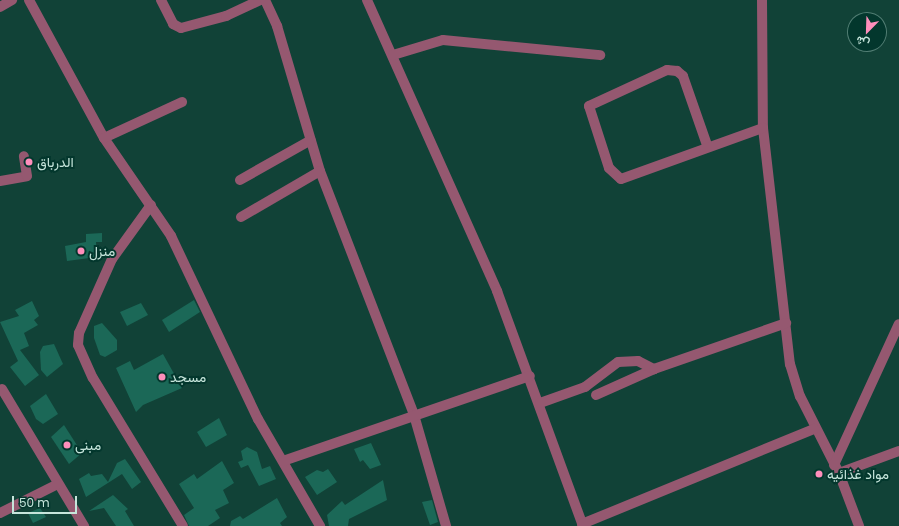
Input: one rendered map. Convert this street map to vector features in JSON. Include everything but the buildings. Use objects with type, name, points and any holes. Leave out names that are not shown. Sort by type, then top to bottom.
[{"type":"street","points":[[0,7],[12,0]]},
{"type":"street","points":[[29,0],[104,138],[151,205],[191,273],[258,419],[284,461],[320,526]]},
{"type":"street","points":[[161,0],[173,24],[181,28],[207,23],[261,0]]},
{"type":"street","points":[[265,0],[277,26],[320,171],[414,415],[446,526]]},
{"type":"street","points":[[367,0],[393,55],[530,376],[583,525],[814,428]]},
{"type":"street","points":[[762,0],[763,128],[794,380],[814,428],[837,469],[859,526]]},
{"type":"street","points":[[393,55],[443,40],[600,55]]},
{"type":"street","points":[[707,145],[683,76],[677,71],[668,70],[589,106],[609,168],[621,179],[707,145],[763,128]]},
{"type":"street","points":[[104,138],[182,102]]},
{"type":"street","points":[[240,180],[311,140]]},
{"type":"street","points":[[0,181],[27,176],[24,156]]},
{"type":"street","points":[[240,217],[320,171]]},
{"type":"street","points":[[151,205],[112,259],[78,333],[78,345],[93,378],[183,526]]},
{"type":"street","points":[[596,395],[654,369],[786,323]]},
{"type":"street","points":[[837,469],[899,324]]},
{"type":"street","points":[[540,404],[585,387],[618,362],[638,361],[654,369]]},
{"type":"street","points":[[284,461],[530,376]]},
{"type":"street","points":[[2,389],[84,526]]},
{"type":"street","points":[[837,469],[899,451]]},
{"type":"street","points":[[0,513],[58,484]]},
{"type":"place","name":"الدرباق","points":[[29,162]]},
{"type":"place","name":"منزل","points":[[81,251]]},
{"type":"place","name":"مسجد","points":[[162,377]]},
{"type":"place","name":"مبنى","points":[[67,445]]},
{"type":"place","name":"مواد غذائيه","points":[[819,474]]}]
